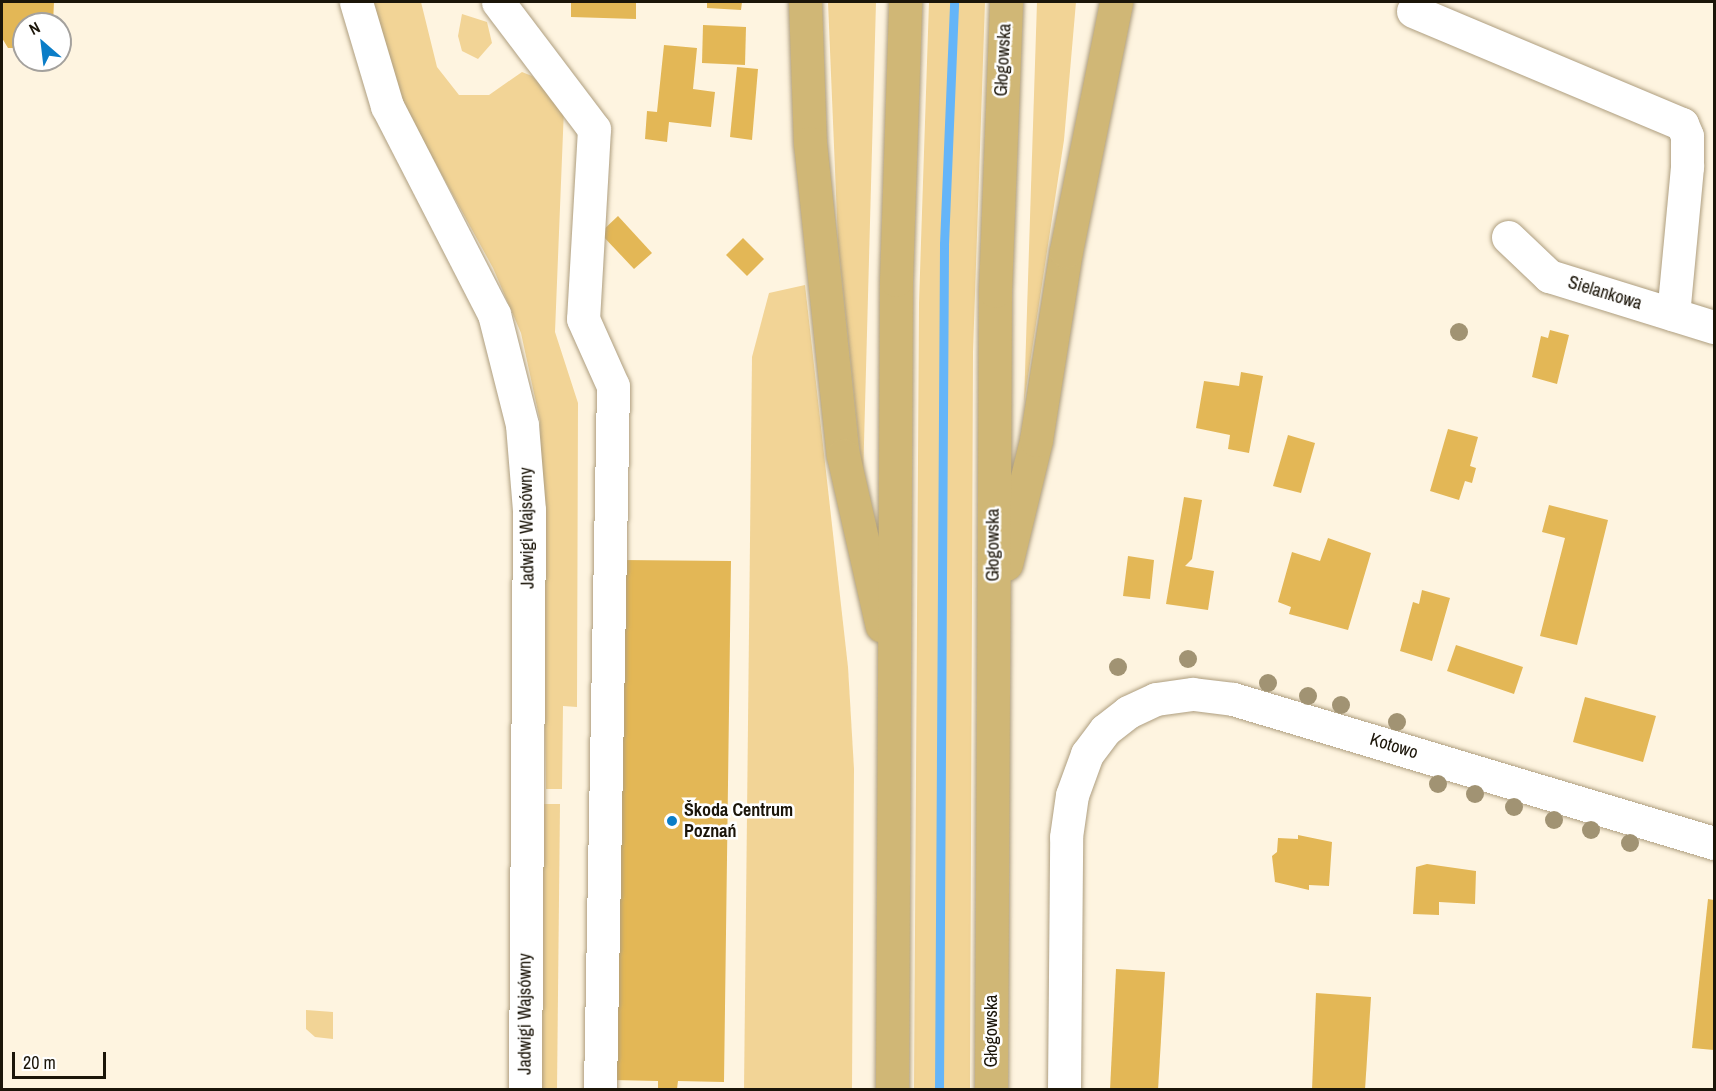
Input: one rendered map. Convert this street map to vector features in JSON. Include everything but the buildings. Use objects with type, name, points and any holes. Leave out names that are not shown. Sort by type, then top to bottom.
[{"type":"main road","points":[[805,2],[810,143],[843,455],[894,690]]},
{"type":"main road","points":[[892,1089],[896,280],[905,2]]},
{"type":"main road","name":"Głogowska","points":[[991,1089],[996,224],[1006,2]]},
{"type":"main road","points":[[993,649],[1116,2]]},
{"type":"street","name":"Jadwigi Wajsówny","points":[[356,2],[387,106],[494,314],[522,425],[530,510],[525,1089]]},
{"type":"street","points":[[498,2],[594,129],[583,319],[613,387],[600,1089]]},
{"type":"street","points":[[1413,11],[1682,124],[1687,136],[1687,167],[1673,314]]},
{"type":"street","name":"Sielankowa","points":[[1508,237],[1549,276],[1714,327]]},
{"type":"street","name":"Kotowo","points":[[1064,1089],[1066,837],[1072,795],[1087,754],[1116,720],[1142,705],[1181,695],[1218,696],[1714,843]]},
{"type":"shaded area","points":[[373,2],[421,2],[437,67],[459,95],[489,95],[522,72],[532,76],[564,108],[555,332],[578,403],[577,707],[563,706],[562,789],[546,789],[540,421],[521,333],[493,268],[403,104],[378,30]]},
{"type":"shaded area","points":[[828,2],[876,2],[863,480],[838,242]]},
{"type":"shaded area","points":[[929,2],[985,2],[973,352],[970,1090],[914,1089],[919,303]]},
{"type":"shaded area","points":[[1037,2],[1076,2],[1064,140],[1024,403]]},
{"type":"shaded area","points":[[462,14],[487,22],[492,43],[478,59],[462,51],[458,36]]},
{"type":"shaded area","points":[[805,285],[848,667],[854,769],[852,1089],[744,1089],[752,357],[769,293]]},
{"type":"shaded area","points":[[543,804],[560,804],[557,1089],[542,1090]]},
{"type":"shaded area","points":[[306,1010],[333,1012],[333,1039],[315,1037],[306,1029]]},
{"type":"waterway","points":[[939,1090],[944,244],[954,2]]},
{"type":"place","name":"Škoda Centrum Poznań","points":[[672,821]]}]
